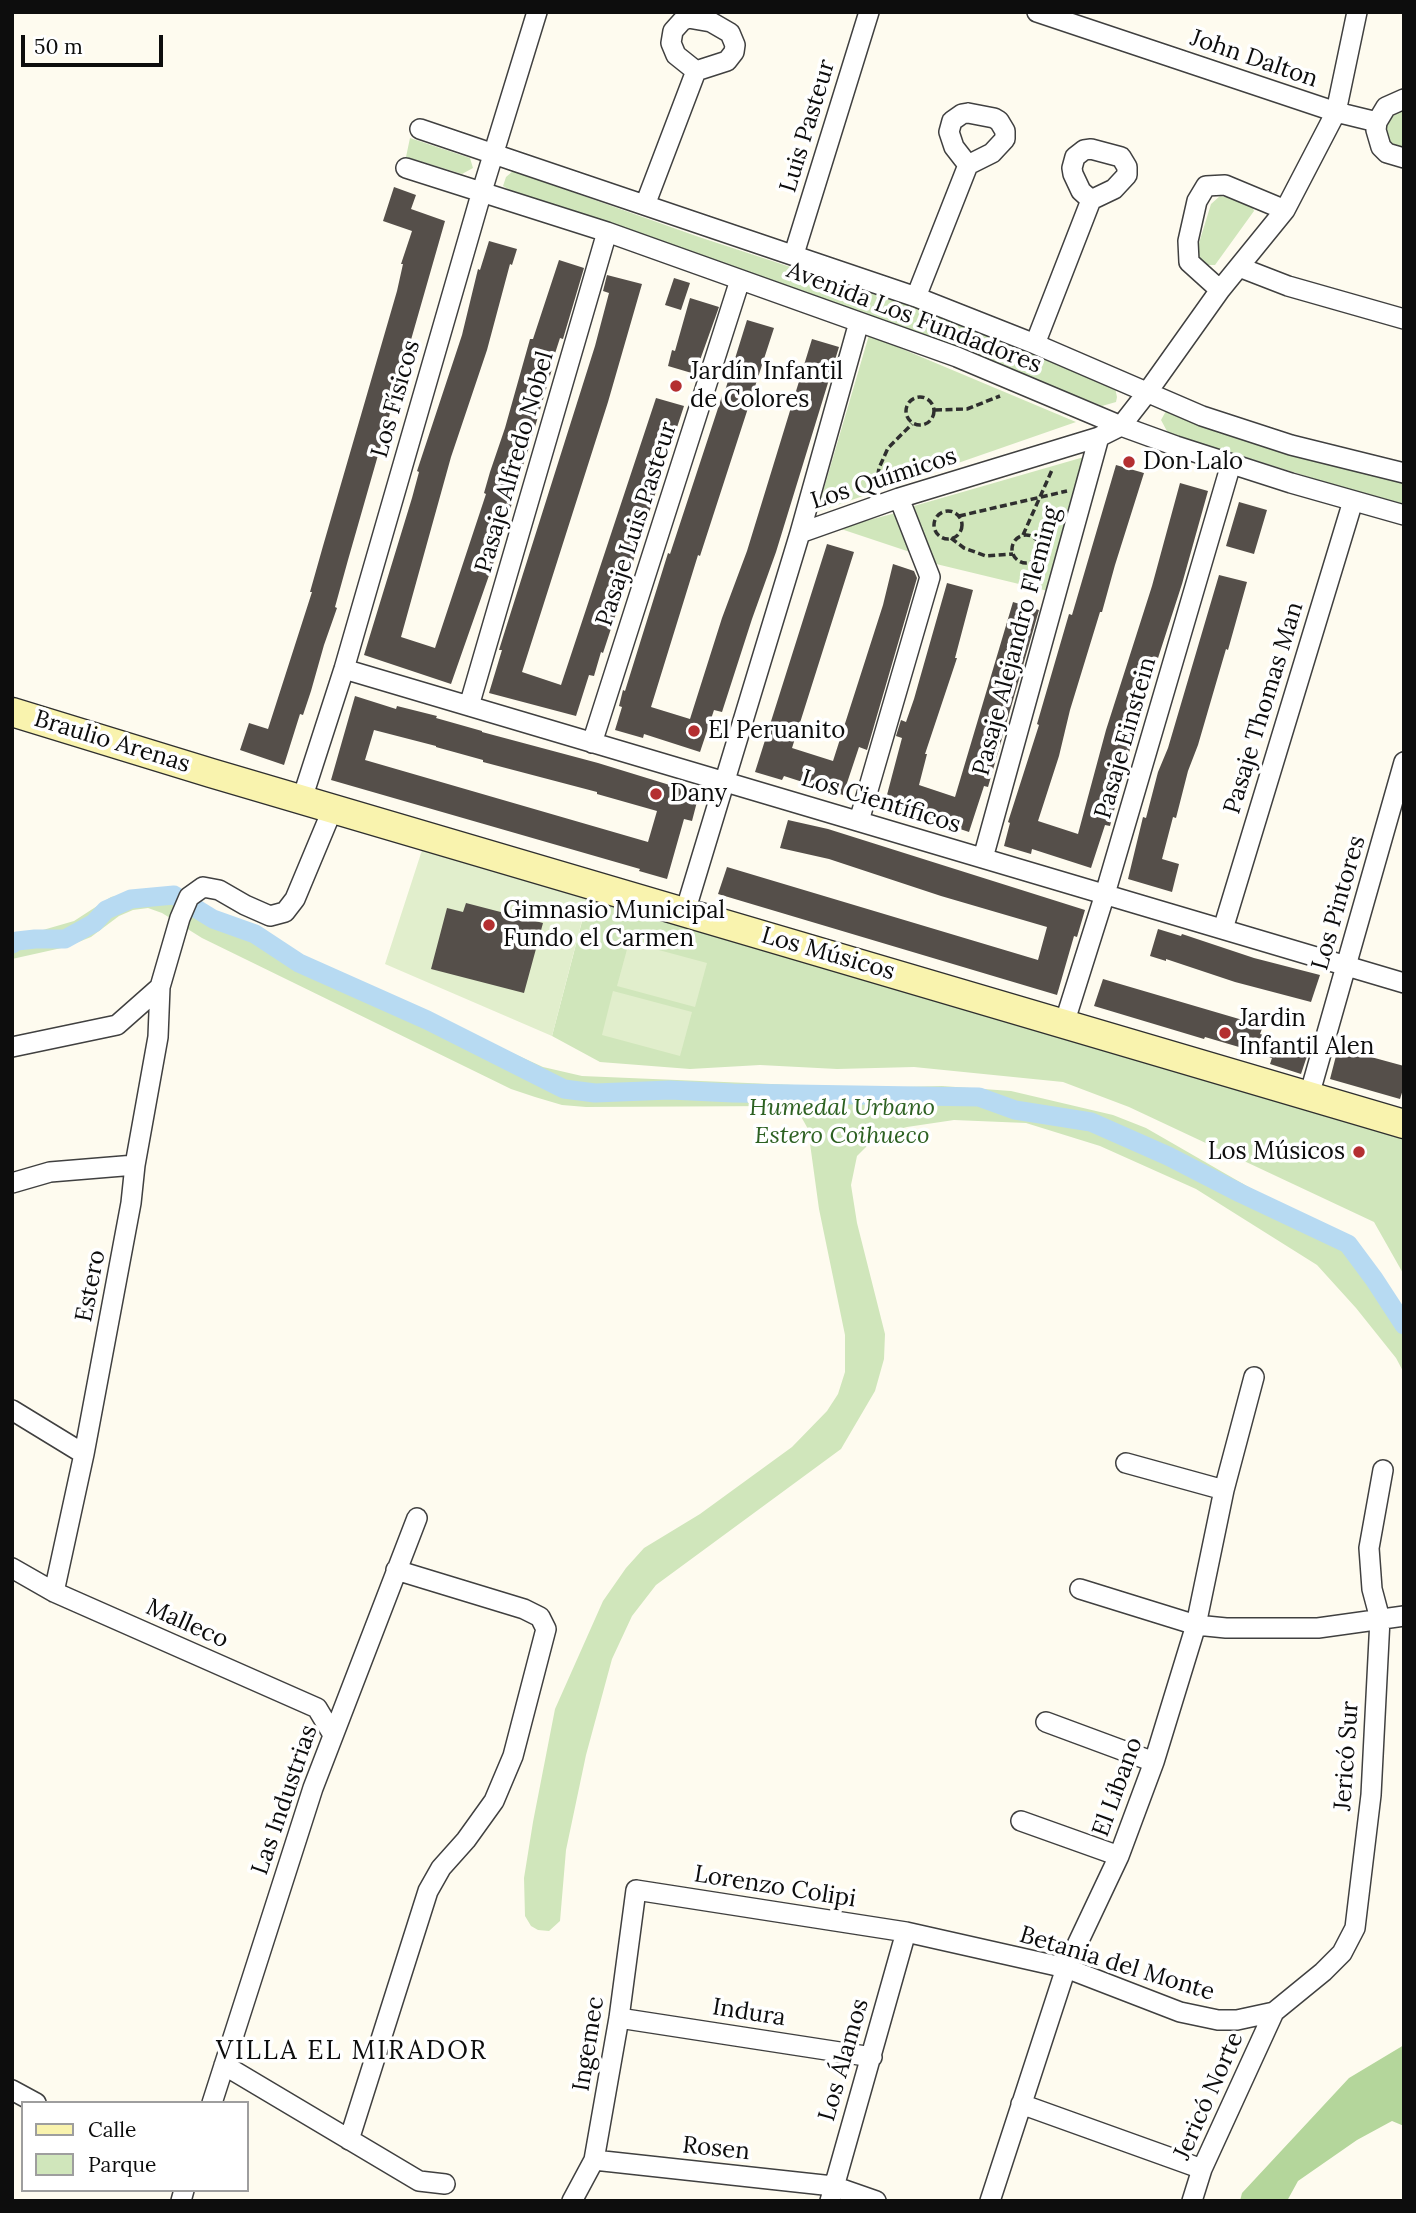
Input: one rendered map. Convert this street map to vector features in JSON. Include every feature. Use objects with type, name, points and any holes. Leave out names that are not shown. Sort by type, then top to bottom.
[{"type":"street","name":"Los Físicos","points":[[302,799],[344,669],[493,153],[537,12]]},
{"type":"street","name":"Luis Pasteur","points":[[794,254],[869,12]]},
{"type":"street","name":"John Dalton","points":[[1037,12],[1336,112],[1377,122]]},
{"type":"street","name":"Los Químicos","points":[[685,912],[800,533],[899,498],[1099,437],[1121,426],[1220,290],[1285,211],[1336,112],[1357,12]]},
{"type":"street","points":[[645,205],[696,71]]},
{"type":"street","points":[[1404,99],[1385,107],[1376,130],[1381,147],[1387,153],[1404,158]]},
{"type":"street","name":"Avenida Los Fundadores","points":[[419,129],[916,297],[1035,344],[1202,416],[1291,445],[1404,473]]},
{"type":"street","points":[[916,297],[968,164]]},
{"type":"street","name":"Avenida Los Fundadores","points":[[406,168],[607,232],[957,357],[1121,426],[1231,464],[1404,515]]},
{"type":"street","points":[[1220,290],[1189,262],[1188,241],[1197,201],[1206,186],[1225,185],[1285,211]]},
{"type":"street","points":[[1035,344],[1091,201]]},
{"type":"street","name":"Pasaje Alfredo Nobel","points":[[469,706],[607,232]]},
{"type":"street","points":[[1239,267],[1288,286],[1404,319]]},
{"type":"street","name":"Pasaje Luis Pasteur","points":[[592,743],[740,280]]},
{"type":"street","points":[[800,533],[859,322]]},
{"type":"street","name":"Pasaje Alejandro Fleming","points":[[983,858],[1099,437]]},
{"type":"street","name":"Pasaje Einstein","points":[[1064,1024],[1105,894],[1231,464]]},
{"type":"street","points":[[859,821],[930,577],[899,498]]},
{"type":"street","name":"Pasaje Thomas Man","points":[[1223,929],[1353,501]]},
{"type":"street","name":"Los Científicos","points":[[344,669],[1404,983]]},
{"type":"street","name":"Braulio Arenas","points":[[12,712],[211,773]]},
{"type":"street","name":"Los Pintores","points":[[1309,1096],[1404,762]]},
{"type":"street","name":"Los Músicos","points":[[211,773],[1404,1124]]},
{"type":"street","name":"Estero","points":[[54,1592],[84,1454],[131,1203],[135,1165],[158,1037],[160,987],[180,918],[189,897],[203,887],[219,890],[270,916],[285,912],[295,899],[333,808]]},
{"type":"street","points":[[12,1047],[117,1025],[160,987]]},
{"type":"street","points":[[12,1183],[50,1172],[135,1165]]},
{"type":"street","name":"El Líbano","points":[[990,2201],[1066,1968],[1119,1856],[1154,1762],[1196,1625],[1224,1490],[1254,1377]]},
{"type":"street","points":[[12,1410],[84,1454]]},
{"type":"street","points":[[1126,1463],[1224,1490]]},
{"type":"street","name":"Jericó Sur","points":[[1274,2012],[1342,1953],[1355,1928],[1371,1795],[1380,1619],[1371,1589],[1369,1548],[1383,1470]]},
{"type":"street","name":"Las Industrias","points":[[213,2101],[332,1733],[417,1518]]},
{"type":"street","name":"Malleco","points":[[12,1568],[54,1592],[317,1708],[332,1733]]},
{"type":"street","points":[[349,2140],[428,1891],[441,1868],[466,1840],[494,1801],[513,1756],[546,1629],[540,1617],[524,1609],[396,1570]]},
{"type":"street","points":[[1080,1589],[1196,1625],[1286,1629],[1404,1616]]},
{"type":"street","points":[[1046,1722],[1154,1762]]},
{"type":"street","points":[[1021,1821],[1119,1856]]},
{"type":"street","name":"Lorenzo Colipi","points":[[636,1890],[906,1932]]},
{"type":"street","name":"Ingemec","points":[[572,2201],[594,2160],[636,1890]]},
{"type":"street","name":"Betania del Monte","points":[[906,1932],[1066,1968],[1198,2017],[1237,2020],[1274,2012]]},
{"type":"street","name":"Los Álamos","points":[[831,2193],[906,1932]]},
{"type":"street","name":"Jericó Norte","points":[[1192,2201],[1202,2169],[1274,2012]]},
{"type":"street","name":"Indura","points":[[618,2018],[872,2057]]},
{"type":"street","points":[[224,2065],[419,2181],[445,2184]]},
{"type":"street","points":[[12,2090],[32,2101]]},
{"type":"street","points":[[1021,2104],[1202,2169]]},
{"type":"street","name":"Rosen","points":[[594,2160],[876,2201]]},
{"type":"path","points":[[935,410],[967,409],[987,403],[1005,393]]},
{"type":"path","points":[[917,397],[932,403],[935,410],[933,418],[927,424],[919,426],[912,424],[906,408],[910,401],[917,397]]},
{"type":"path","points":[[876,491],[879,468],[888,448],[903,430],[912,424]]},
{"type":"path","points":[[1023,535],[1038,541],[1041,548],[1039,556],[1033,562],[1025,564],[1017,561],[1012,546],[1016,539],[1023,535],[1054,465]]},
{"type":"path","points":[[959,516],[1074,489]]},
{"type":"path","points":[[945,510],[953,511],[959,516],[961,531],[951,538],[939,536],[934,530],[938,514],[945,510]]},
{"type":"path","points":[[951,538],[964,548],[986,556],[1013,554]]},
{"type":"green space","points":[[1404,106],[1404,149],[1391,146],[1384,139],[1383,118]]},
{"type":"green space","points":[[410,138],[470,158],[473,168],[462,174],[406,157]]},
{"type":"green space","points":[[513,171],[699,237],[937,315],[1115,388],[1116,402],[1102,406],[893,323],[645,241],[511,191],[503,186],[506,177]]},
{"type":"green space","points":[[1220,196],[1250,201],[1254,211],[1215,265],[1206,265],[1199,257],[1199,243],[1211,204]]},
{"type":"green space","points":[[869,335],[1076,422],[817,512]]},
{"type":"green space","points":[[1174,408],[1404,480],[1404,504],[1168,433],[1161,420],[1166,411]]},
{"type":"green space","points":[[1084,457],[1048,591],[932,563],[914,506]]},
{"type":"green space","points":[[896,513],[913,553],[838,528]]},
{"type":"green space","name":"Gimnasio Municipal Fundo el Carmen","points":[[424,844],[591,886],[552,1036],[385,964]]},
{"type":"green space","points":[[591,887],[1404,1134],[1404,1275],[1374,1222],[1129,1107],[1063,1082],[914,1067],[837,1069],[760,1065],[690,1069],[600,1062],[552,1036]]},
{"type":"green space","name":"Humedal Urbano Estero Coihueco","points":[[149,888],[171,890],[230,924],[543,1067],[582,1076],[866,1088],[942,1086],[1011,1091],[1113,1115],[1146,1128],[1325,1231],[1361,1265],[1404,1333],[1404,1373],[1396,1358],[1356,1308],[1317,1265],[1196,1189],[1100,1146],[1026,1123],[954,1120],[907,1127],[878,1135],[857,1156],[851,1185],[857,1223],[885,1334],[884,1359],[875,1391],[841,1449],[656,1585],[632,1616],[612,1659],[586,1755],[566,1850],[560,1921],[549,1931],[538,1930],[531,1926],[525,1916],[524,1878],[555,1709],[603,1601],[644,1548],[700,1514],[792,1447],[827,1411],[838,1394],[845,1372],[845,1335],[819,1209],[808,1129],[798,1111],[779,1106],[586,1107],[562,1105],[511,1089],[202,938],[162,913],[148,908],[119,916],[91,937],[66,947],[12,959],[12,936],[74,921],[111,897]]},
{"type":"green space","points":[[629,942],[707,963],[695,1007],[617,986]]},
{"type":"green space","points":[[613,991],[692,1012],[680,1056],[602,1035]]},
{"type":"green space","points":[[1404,2045],[1404,2126],[1392,2121],[1357,2140],[1298,2181],[1287,2201],[1240,2201],[1242,2193],[1349,2078]]},
{"type":"building","points":[[394,187],[416,195],[411,209],[445,221],[348,560],[335,607],[337,608],[284,765],[240,750],[249,723],[268,729],[312,592],[397,291],[401,264],[412,231],[383,221]]},
{"type":"building","points":[[489,241],[517,249],[512,265],[510,264],[487,350],[451,457],[401,637],[435,648],[486,494],[484,493],[530,339],[533,339],[559,260],[584,268],[563,339],[560,338],[550,369],[507,524],[451,684],[364,655],[412,498],[419,472],[417,471],[462,335],[478,269],[480,270]]},
{"type":"building","points":[[607,275],[642,284],[608,402],[522,672],[561,685],[656,398],[684,406],[603,653],[601,652],[594,676],[589,675],[576,716],[489,693],[502,650],[499,650],[595,346],[609,293],[603,291]]},
{"type":"building","points":[[674,278],[690,283],[681,310],[665,305]]},
{"type":"building","points":[[690,298],[719,307],[695,374],[668,366]]},
{"type":"building","points":[[747,320],[774,328],[700,556],[698,555],[651,707],[690,719],[722,618],[747,551],[812,339],[839,347],[776,552],[722,712],[714,710],[700,752],[644,734],[643,738],[615,730],[622,707],[619,706],[623,690],[625,691],[668,553],[670,554]]},
{"type":"building","points":[[1116,465],[1144,473],[1038,821],[1078,834],[1106,730],[1152,586],[1180,483],[1208,491],[1182,584],[1136,726],[1110,826],[1105,825],[1091,868],[1032,849],[1031,854],[1004,846],[1010,823],[1008,822],[1039,725],[1037,724],[1069,614],[1072,615]]},
{"type":"building","points":[[1239,502],[1267,510],[1254,554],[1226,546]]},
{"type":"building","points":[[827,544],[854,552],[792,748],[833,761],[883,605],[893,564],[914,571],[917,578],[867,750],[859,747],[843,795],[784,776],[782,780],[755,772]]},
{"type":"building","points":[[1219,575],[1247,582],[1162,859],[1179,864],[1172,892],[1128,879],[1143,817],[1146,818],[1158,772],[1168,748]]},
{"type":"building","points":[[947,583],[973,590],[957,658],[925,754],[919,785],[955,797],[1013,602],[1039,610],[988,787],[984,786],[969,832],[912,813],[910,819],[883,810],[902,738],[896,736],[901,720],[906,722],[914,699]]},
{"type":"building","points":[[355,696],[396,709],[397,706],[437,716],[436,718],[482,732],[699,794],[692,821],[684,819],[667,879],[331,780]],"holes":[[[374,730],[657,811],[648,842],[365,760]]]},
{"type":"building","points":[[788,820],[828,829],[1085,910],[1077,937],[1074,936],[1057,995],[718,894],[727,867],[1038,960],[1047,927],[829,859],[780,848]]},
{"type":"building","name":"Gimnasio Municipal Fundo el Carmen","points":[[466,903],[543,923],[524,993],[431,969],[447,908],[463,912]]},
{"type":"building","points":[[1158,929],[1320,975],[1311,1002],[1150,956]]},
{"type":"building","points":[[1103,979],[1263,1026],[1260,1034],[1309,1050],[1301,1074],[1270,1064],[1272,1058],[1239,1047],[1094,1006]]},
{"type":"building","points":[[1338,1048],[1404,1066],[1404,1086],[1400,1099],[1330,1079]]},
{"type":"waterway","points":[[12,944],[35,939],[65,939],[94,923],[106,910],[131,899],[174,895],[213,919],[255,934],[299,963],[427,1020],[564,1089],[595,1093],[670,1090],[979,1097],[1015,1110],[1091,1122],[1168,1156],[1348,1244],[1404,1325]]},
{"type":"place","name":"Jardín Infantil de Colores","points":[[676,386]]},
{"type":"place","name":"Don Lalo","points":[[1129,462]]},
{"type":"place","name":"El Peruanito","points":[[694,731]]},
{"type":"place","name":"Dany","points":[[656,794]]},
{"type":"place","name":"Gimnasio Municipal Fundo el Carmen","points":[[489,925]]},
{"type":"place","name":"Jardin Infantil Alen","points":[[1225,1033]]},
{"type":"place","name":"Los Músicos","points":[[1359,1152]]},
{"type":"district","name":"VILLA EL MIRADOR","points":[[352,2052]]}]
